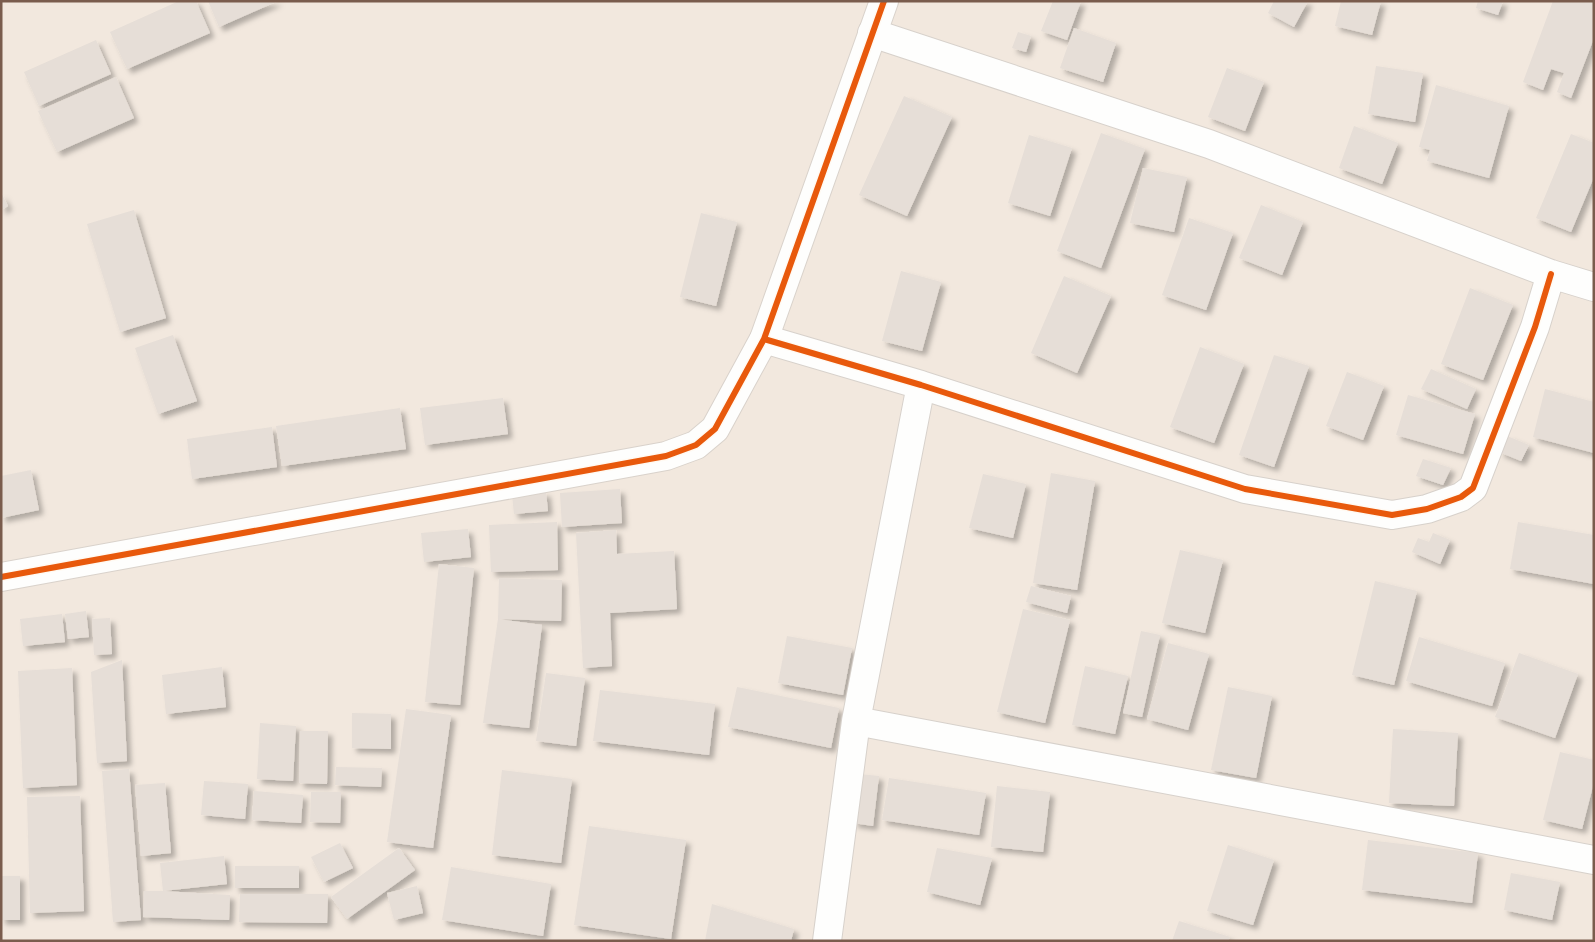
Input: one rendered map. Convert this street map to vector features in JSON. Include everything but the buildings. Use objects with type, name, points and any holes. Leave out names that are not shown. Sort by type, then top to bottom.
[{"type":"street","points":[[1,577],[666,456],[696,445],[715,429],[764,339],[884,1]]},
{"type":"street","points":[[872,33],[1209,144],[1550,274],[1594,287]]},
{"type":"street","points":[[764,339],[921,385],[1245,489],[1392,515],[1426,509],[1461,497],[1473,488],[1535,327],[1550,274]]},
{"type":"street","points":[[827,941],[856,721],[921,385]]},
{"type":"street","points":[[856,721],[1594,860]]},
{"type":"shaded area","points":[[1,1],[1594,1],[1594,941],[1,941]]},
{"type":"cycle path","points":[[1,577],[666,456],[696,445],[715,429],[764,339],[884,1]]},
{"type":"cycle path","points":[[764,339],[921,385],[1245,489],[1392,515],[1427,509],[1461,497],[1473,488],[1535,327],[1551,274]]}]
